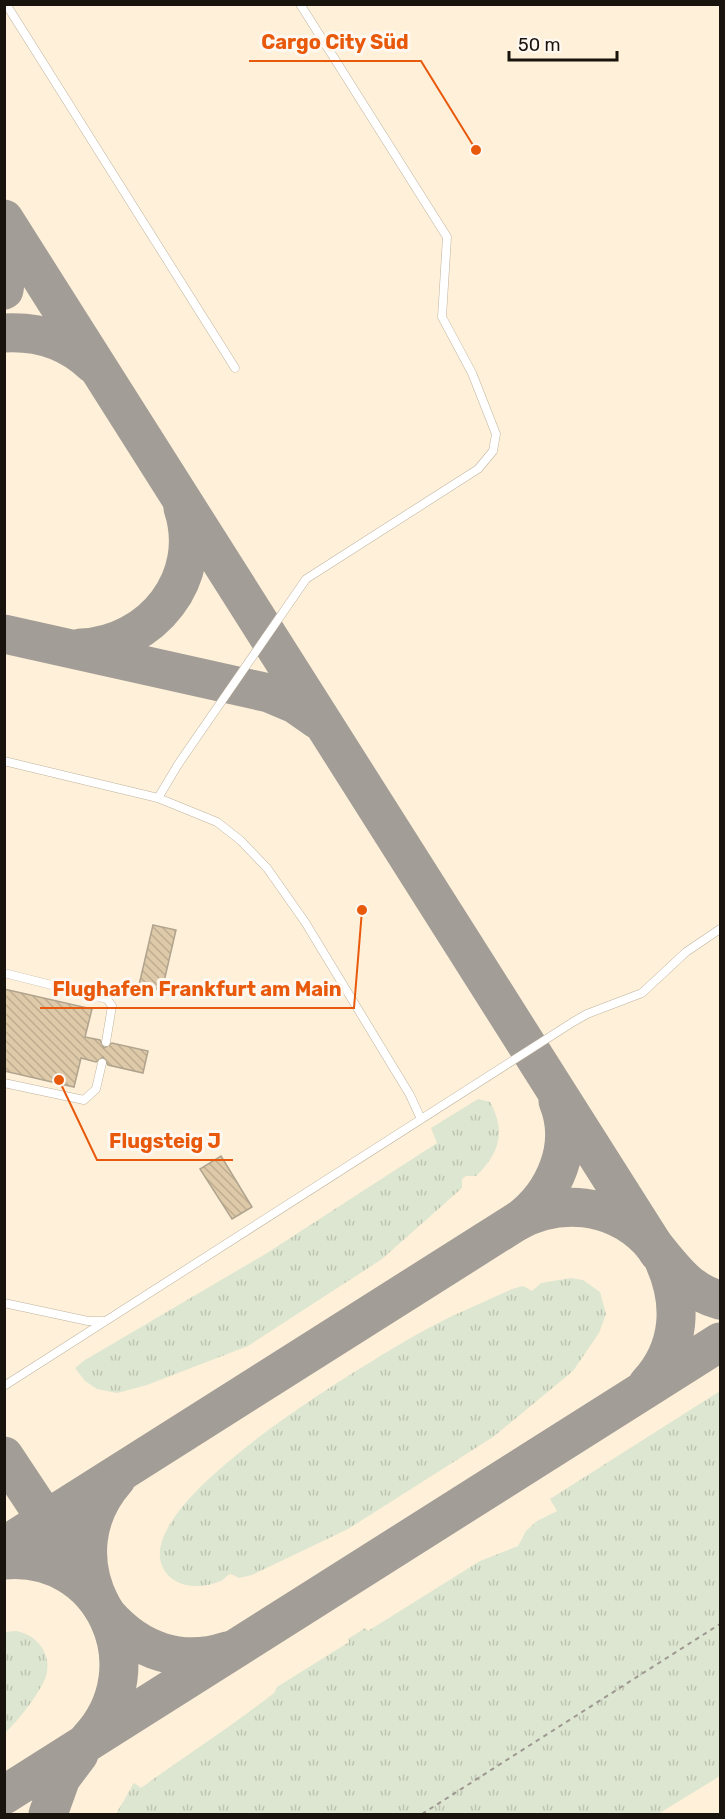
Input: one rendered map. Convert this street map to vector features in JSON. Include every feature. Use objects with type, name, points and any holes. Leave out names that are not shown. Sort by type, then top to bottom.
[{"type":"lane","points":[[6,4],[235,368]]},
{"type":"lane","points":[[158,798],[186,753],[306,579],[478,469],[488,460],[495,442],[494,423],[468,366],[441,317],[448,243],[444,229],[300,4]]},
{"type":"lane","points":[[4,761],[158,798],[217,822],[240,840],[267,868],[351,994],[410,1095],[421,1119]]},
{"type":"lane","points":[[4,1386],[378,1150],[421,1119],[587,1014],[642,993],[686,952],[720,929]]},
{"type":"lane","points":[[4,974],[107,999],[112,1006],[106,1042]]},
{"type":"lane","points":[[4,1083],[84,1100],[96,1089],[102,1063]]},
{"type":"lane","points":[[4,1303],[88,1322],[104,1321],[113,1317]]},
{"type":"path","points":[[422,1815],[720,1624]]},
{"type":"shaded area","points":[[5,5],[720,5],[720,1814],[5,1814]]},
{"type":"green space","points":[[478,1099],[490,1102],[498,1123],[498,1141],[491,1159],[476,1176],[466,1176],[462,1179],[462,1188],[382,1259],[248,1346],[147,1385],[117,1393],[97,1389],[85,1381],[75,1368],[267,1253],[437,1143],[431,1128]]},
{"type":"green space","points":[[571,1278],[583,1280],[600,1292],[606,1314],[599,1333],[573,1371],[493,1437],[348,1529],[252,1575],[239,1578],[231,1574],[221,1581],[201,1586],[180,1583],[169,1576],[160,1549],[175,1516],[208,1480],[252,1442],[349,1376],[438,1323],[512,1289],[523,1286],[532,1291],[541,1283]]},
{"type":"green space","points":[[720,1391],[720,1776],[658,1814],[116,1814],[134,1783],[141,1788],[258,1706],[274,1693],[277,1687],[349,1642],[348,1639],[365,1628],[368,1631],[480,1561],[518,1546],[526,1531],[537,1521],[557,1511],[550,1499]]},
{"type":"green space","points":[[16,1631],[30,1636],[41,1646],[48,1668],[43,1683],[34,1698],[5,1733],[5,1632]]},
{"type":"building","points":[[153,925],[176,930],[162,990],[139,985]]},
{"type":"building","points":[[4,989],[92,1009],[85,1037],[100,1040],[104,1048],[112,1043],[148,1051],[143,1073],[108,1065],[103,1057],[96,1062],[81,1058],[74,1087],[4,1071]]},
{"type":"building","points":[[221,1156],[252,1207],[232,1219],[200,1169]]},
{"type":"taxiway","points":[[4,219],[658,1252]]},
{"type":"taxiway","points":[[4,226],[9,255],[4,290]]},
{"type":"taxiway","points":[[4,333],[29,334],[52,339],[74,349],[93,364]]},
{"type":"taxiway","points":[[81,648],[107,644],[130,635],[151,621],[167,603],[180,582],[187,559],[188,534],[183,508]]},
{"type":"taxiway","points":[[4,634],[269,693],[295,704],[318,720]]},
{"type":"taxiway","points":[[518,1221],[542,1197],[559,1167],[565,1135],[558,1101]]},
{"type":"taxiway","points":[[4,1546],[516,1222],[533,1214],[567,1207],[602,1211],[618,1218],[634,1227],[648,1239],[688,1283],[708,1296],[720,1300]]},
{"type":"taxiway","points":[[648,1384],[667,1356],[676,1325],[674,1293],[664,1261]]},
{"type":"taxiway","points":[[4,1795],[720,1342]]},
{"type":"taxiway","points":[[4,1456],[61,1542]]},
{"type":"taxiway","points":[[101,1605],[90,1573],[88,1540],[97,1508],[116,1479]]},
{"type":"taxiway","points":[[4,1560],[39,1562],[68,1574],[92,1594],[109,1619],[118,1648],[118,1679],[109,1710],[89,1739]]},
{"type":"taxiway","points":[[108,1616],[133,1638],[162,1652],[193,1657],[227,1651]]},
{"type":"taxiway","points":[[48,1814],[61,1778],[79,1754]]},
{"type":"place","name":"Cargo City Süd","points":[[476,150]]},
{"type":"place","name":"Flughafen Frankfurt am Main","points":[[362,910]]},
{"type":"place","name":"Flugsteig J","points":[[59,1080]]}]
